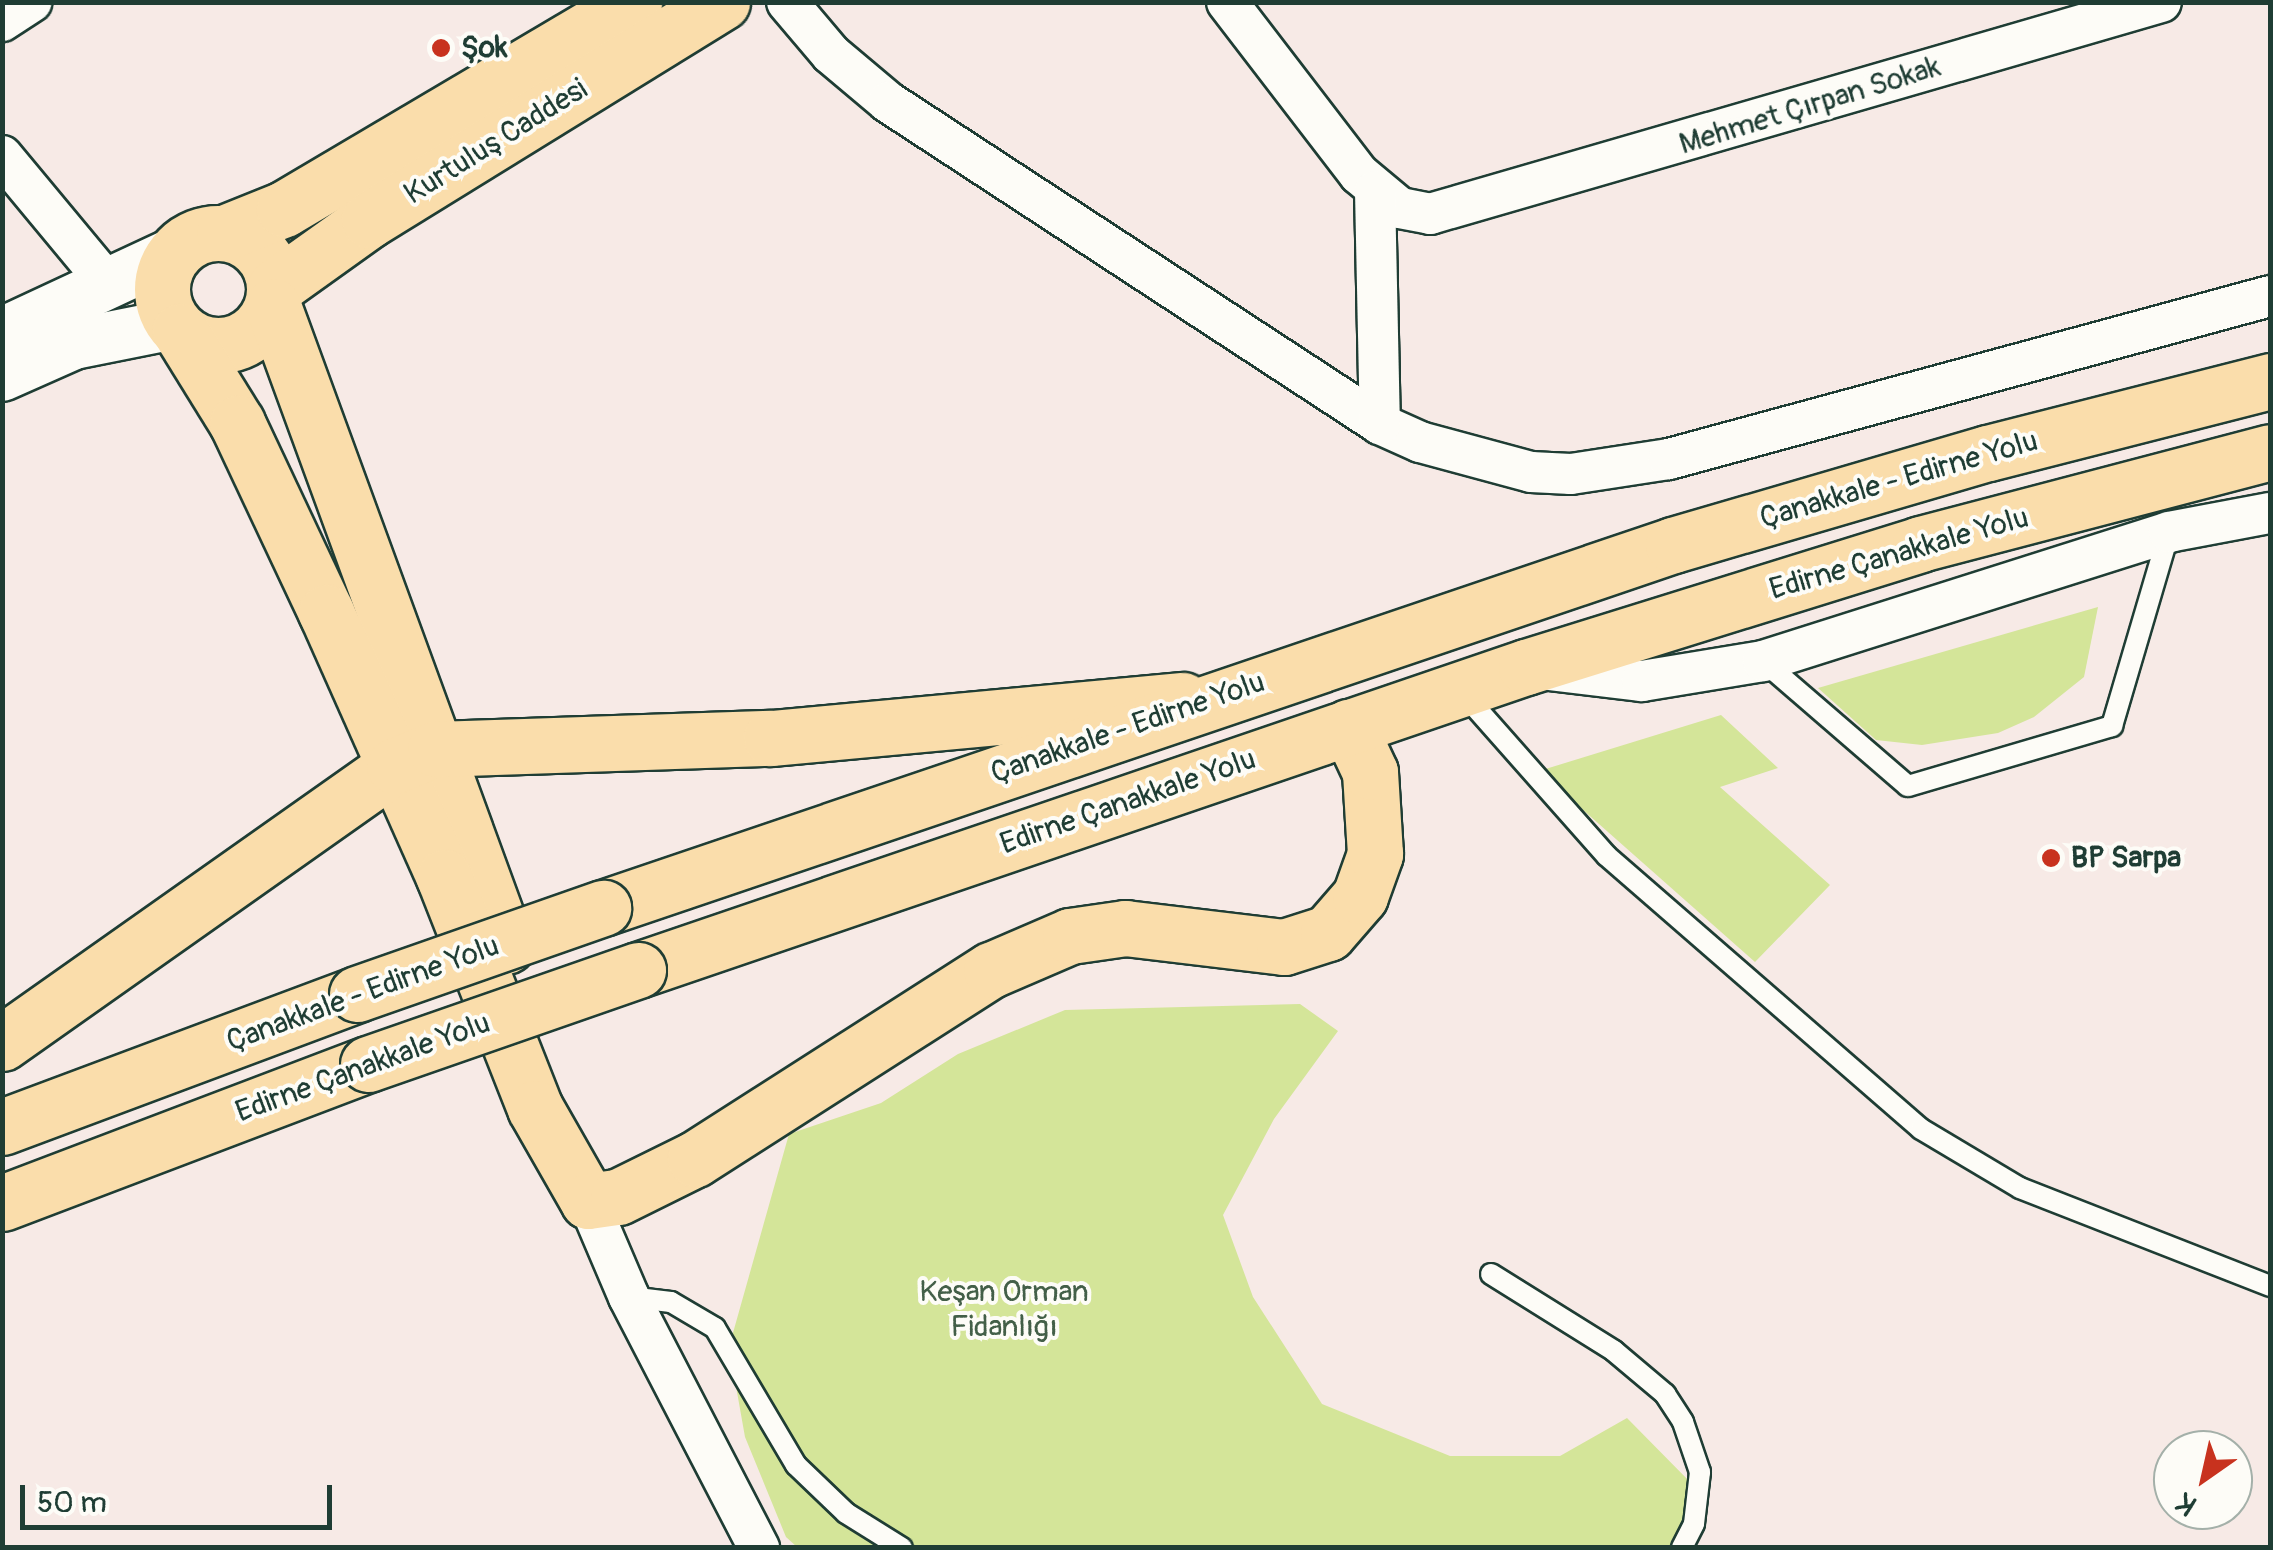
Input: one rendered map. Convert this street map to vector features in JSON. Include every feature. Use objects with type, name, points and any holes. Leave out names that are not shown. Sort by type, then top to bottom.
[{"type":"main road","name":"Kurtuluş Caddesi","points":[[200,243],[284,209],[634,2]]},
{"type":"main road","name":"Kurtuluş Caddesi","points":[[274,296],[369,220],[722,2]]},
{"type":"main road","points":[[414,757],[264,257],[200,243],[162,298],[236,423],[414,757],[484,874],[588,1201],[618,1197],[695,1159],[991,970],[1070,936],[1125,928],[1284,948],[1328,933],[1360,896],[1376,854],[1370,772],[1348,727]]},
{"type":"main road","points":[[177,328],[215,346],[234,344],[251,336],[274,296]]},
{"type":"main road","name":"Çanakkale - Edirne Yolu","points":[[2,1128],[357,994],[603,908],[1214,697],[1673,545],[1988,453],[2270,381]]},
{"type":"main road","name":"Edirne Çanakkale Yolu","points":[[2,1203],[368,1064],[1526,667],[1920,544],[2162,507],[2270,452]]},
{"type":"main road","points":[[2,1043],[414,757],[772,738],[1214,697]]},
{"type":"street","points":[[2,21],[31,2]]},
{"type":"street","points":[[787,2],[831,54],[888,102],[1380,424],[1420,442],[1531,472],[1620,469],[2174,327],[2270,296]]},
{"type":"street","points":[[1227,2],[1375,191],[1380,424]]},
{"type":"street","name":"Mehmet Çırpan Sokak","points":[[1375,191],[1400,208],[1430,214],[1459,210],[2039,19],[2162,2]]},
{"type":"street","points":[[2,156],[105,280]]},
{"type":"street","name":"Kurtuluş Caddesi","points":[[2,333],[105,280],[200,243]]},
{"type":"street","points":[[2,376],[74,344],[177,328]]},
{"type":"street","points":[[1526,667],[1642,682],[1763,661],[2162,507],[2270,512]]},
{"type":"street","points":[[588,1201],[629,1297],[758,1548]]},
{"type":"lane","points":[[1763,661],[1908,786],[2112,726],[2162,507]]},
{"type":"lane","points":[[1460,690],[1607,856],[1921,1129],[2020,1188],[2270,1286]]},
{"type":"lane","points":[[1491,1274],[1614,1351],[1664,1394],[1683,1422],[1700,1472],[1694,1524],[1682,1548]]},
{"type":"lane","points":[[629,1297],[672,1302],[715,1328],[796,1465],[846,1513],[902,1548]]},
{"type":"green space","points":[[2098,607],[2084,677],[2034,717],[1998,733],[1922,745],[1876,740],[1818,688]]},
{"type":"green space","points":[[1721,715],[1778,768],[1720,787],[1830,885],[1755,962],[1539,771]]},
{"type":"green space","name":"Keşan Orman Fidanlığı","points":[[1300,1004],[1338,1031],[1274,1119],[1223,1215],[1253,1297],[1322,1404],[1450,1456],[1560,1456],[1627,1418],[1694,1486],[1673,1547],[797,1547],[786,1537],[745,1437],[729,1347],[789,1134],[881,1103],[958,1054],[1065,1010]]},
{"type":"place","name":"Şok","points":[[441,48]]},
{"type":"place","name":"BP Sarpa","points":[[2051,858]]}]
